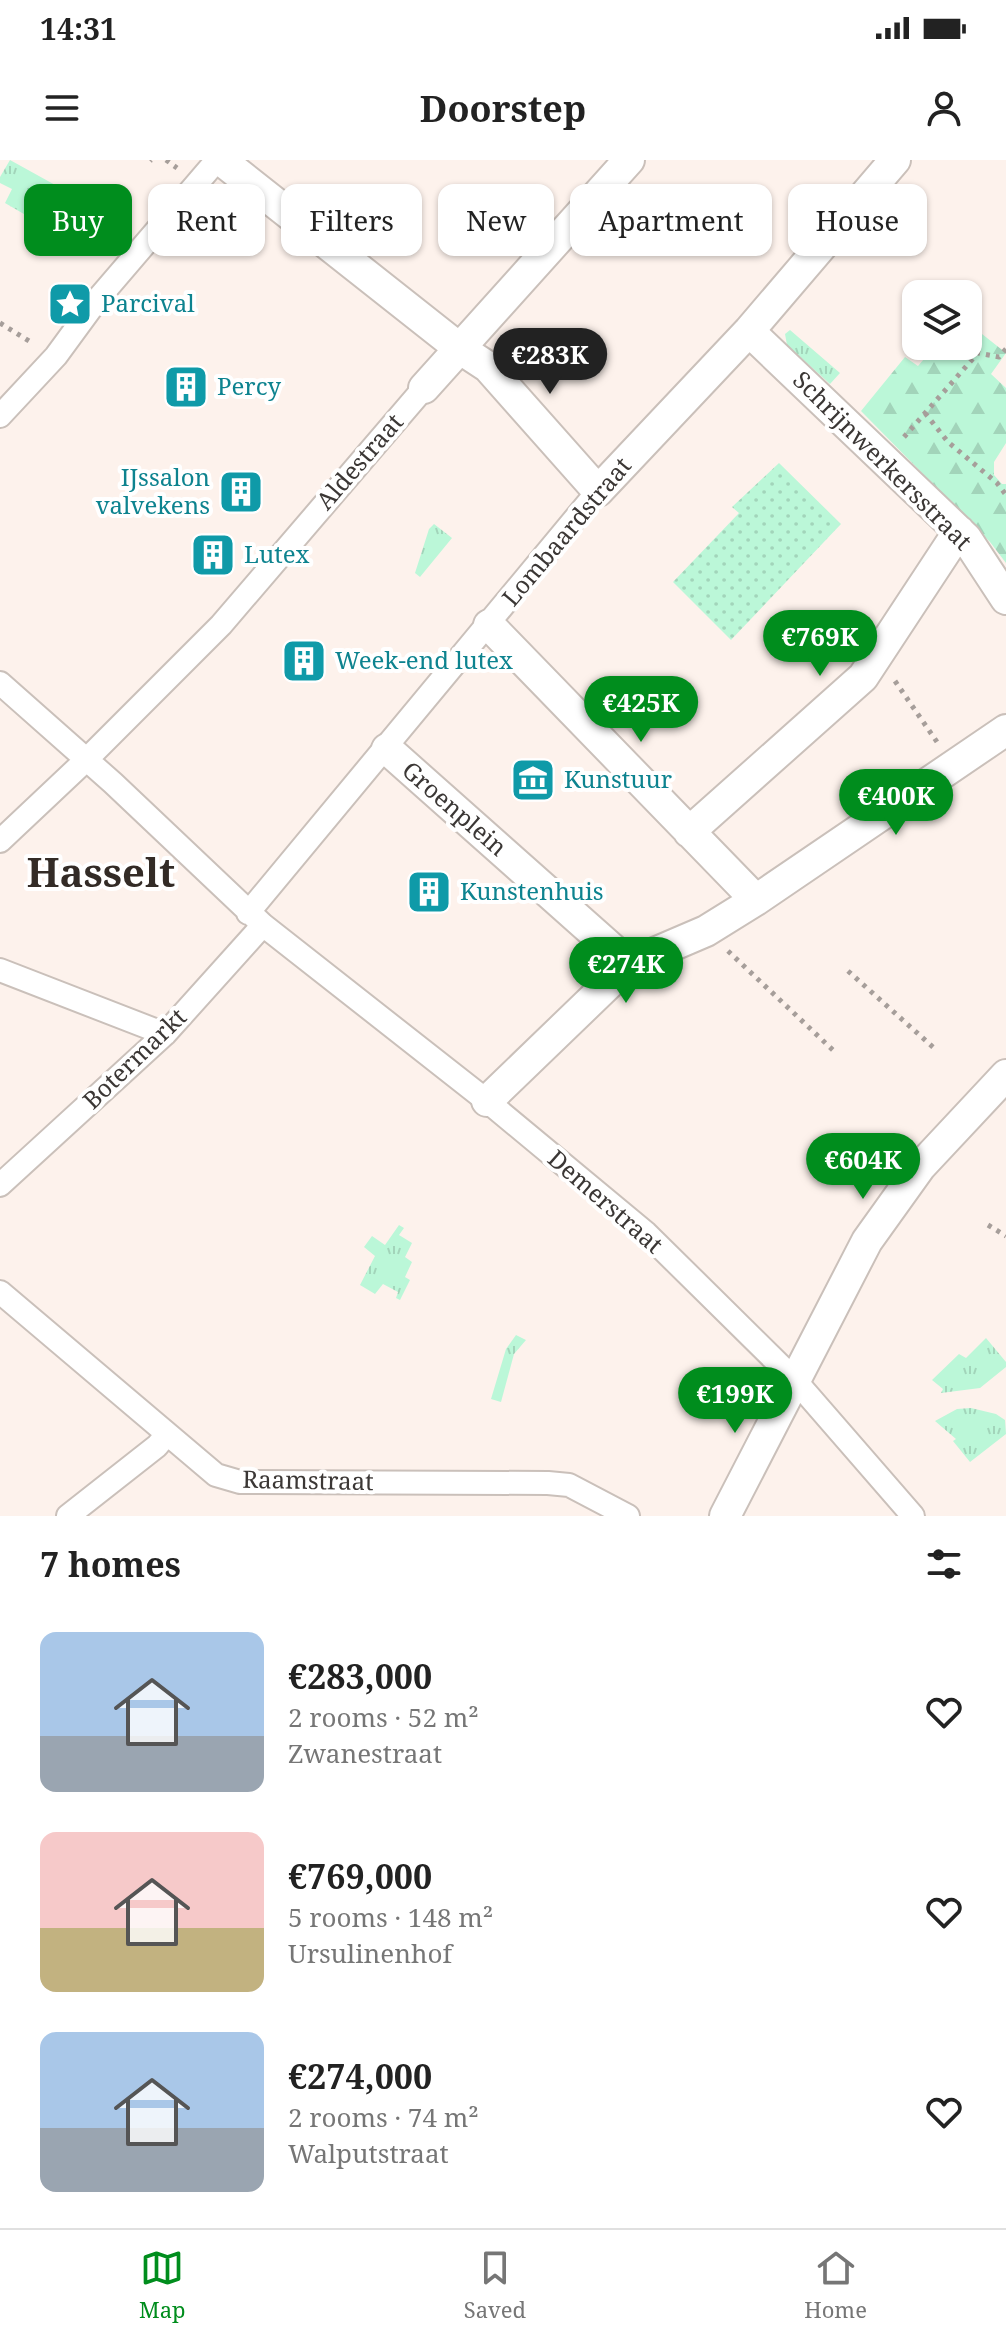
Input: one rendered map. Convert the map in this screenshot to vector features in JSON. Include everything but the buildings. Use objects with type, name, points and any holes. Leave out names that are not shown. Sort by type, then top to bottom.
[{"type":"street","points":[[0,416],[56,356],[97,300],[219,160],[459,348],[488,367],[598,491]]},
{"type":"street","name":"Aldestraat","points":[[0,841],[221,625],[459,348],[629,160]]},
{"type":"street","name":"Lombaardstraat","points":[[256,919],[387,749],[598,491],[749,331],[895,160]]},
{"type":"street","name":"Schrijnwerkersstraat","points":[[749,331],[959,531],[1006,599]]},
{"type":"street","points":[[689,832],[863,677],[959,531]]},
{"type":"street","points":[[489,625],[756,900]]},
{"type":"street","name":"Demerstraat","points":[[0,683],[256,919],[487,1101],[646,1233],[794,1379],[913,1516]]},
{"type":"street","points":[[487,1101],[629,964],[706,931],[756,900],[1006,730]]},
{"type":"street","name":"Groenplein","points":[[387,749],[629,964]]},
{"type":"street","name":"Botermarkt","points":[[0,1185],[165,1034],[256,919]]},
{"type":"street","points":[[0,970],[165,1034]]},
{"type":"street","points":[[725,1516],[867,1241],[920,1167],[1006,1075]]},
{"type":"street","name":"Raamstraat","points":[[0,1292],[216,1475],[240,1482],[569,1485],[628,1516]]},
{"type":"street","points":[[68,1516],[123,1475],[167,1434]]},
{"type":"path","points":[[0,323],[56,356]]},
{"type":"path","points":[[1006,349],[999,357],[978,353],[925,413],[948,442],[997,483],[1006,495]]},
{"type":"path","points":[[877,655],[954,766]]},
{"type":"path","points":[[706,931],[835,1052]]},
{"type":"path","points":[[848,971],[934,1048]]},
{"type":"path","points":[[988,1225],[1006,1236]]},
{"type":"green space","points":[[10,160],[53,184],[24,184],[24,214],[5,203],[12,189],[0,183]]},
{"type":"green space","points":[[790,330],[840,373],[830,384],[787,345],[785,334]]},
{"type":"green space","points":[[982,334],[1006,353],[991,374],[1006,388],[1006,443],[994,462],[994,475],[1006,484],[1006,563],[990,542],[861,411],[903,360],[909,360],[918,366],[923,360],[982,360]]},
{"type":"green space","points":[[779,463],[841,524],[731,640],[673,582],[739,513],[732,507]]},
{"type":"green space","points":[[434,524],[452,538],[420,577],[415,573],[429,529]]},
{"type":"green space","points":[[399,1225],[404,1228],[399,1235],[412,1243],[405,1257],[412,1262],[405,1277],[410,1280],[400,1300],[396,1298],[398,1292],[383,1284],[375,1294],[360,1285],[375,1256],[364,1247],[372,1236],[385,1245]]},
{"type":"green space","points":[[516,1335],[526,1340],[514,1354],[501,1402],[491,1399],[506,1349]]},
{"type":"green space","points":[[986,1338],[1006,1362],[1006,1367],[980,1388],[941,1393],[943,1389],[932,1380],[959,1354],[966,1358]]},
{"type":"green space","points":[[971,1408],[996,1414],[1005,1420],[1006,1434],[970,1462],[953,1441],[956,1439],[935,1421],[957,1409]]},
{"type":"place","name":"Parcival","points":[[70,304]]},
{"type":"place","name":"Percy","points":[[186,387]]},
{"type":"place","name":"IJssalon valvekens","points":[[241,492]]},
{"type":"place","name":"Lutex","points":[[213,555]]},
{"type":"place","name":"Week-end lutex","points":[[304,661]]},
{"type":"place","name":"Kunstuur","points":[[533,780]]},
{"type":"place","name":"Kunstenhuis","points":[[429,892]]},
{"type":"district","name":"Hasselt","points":[[101,873]]}]
